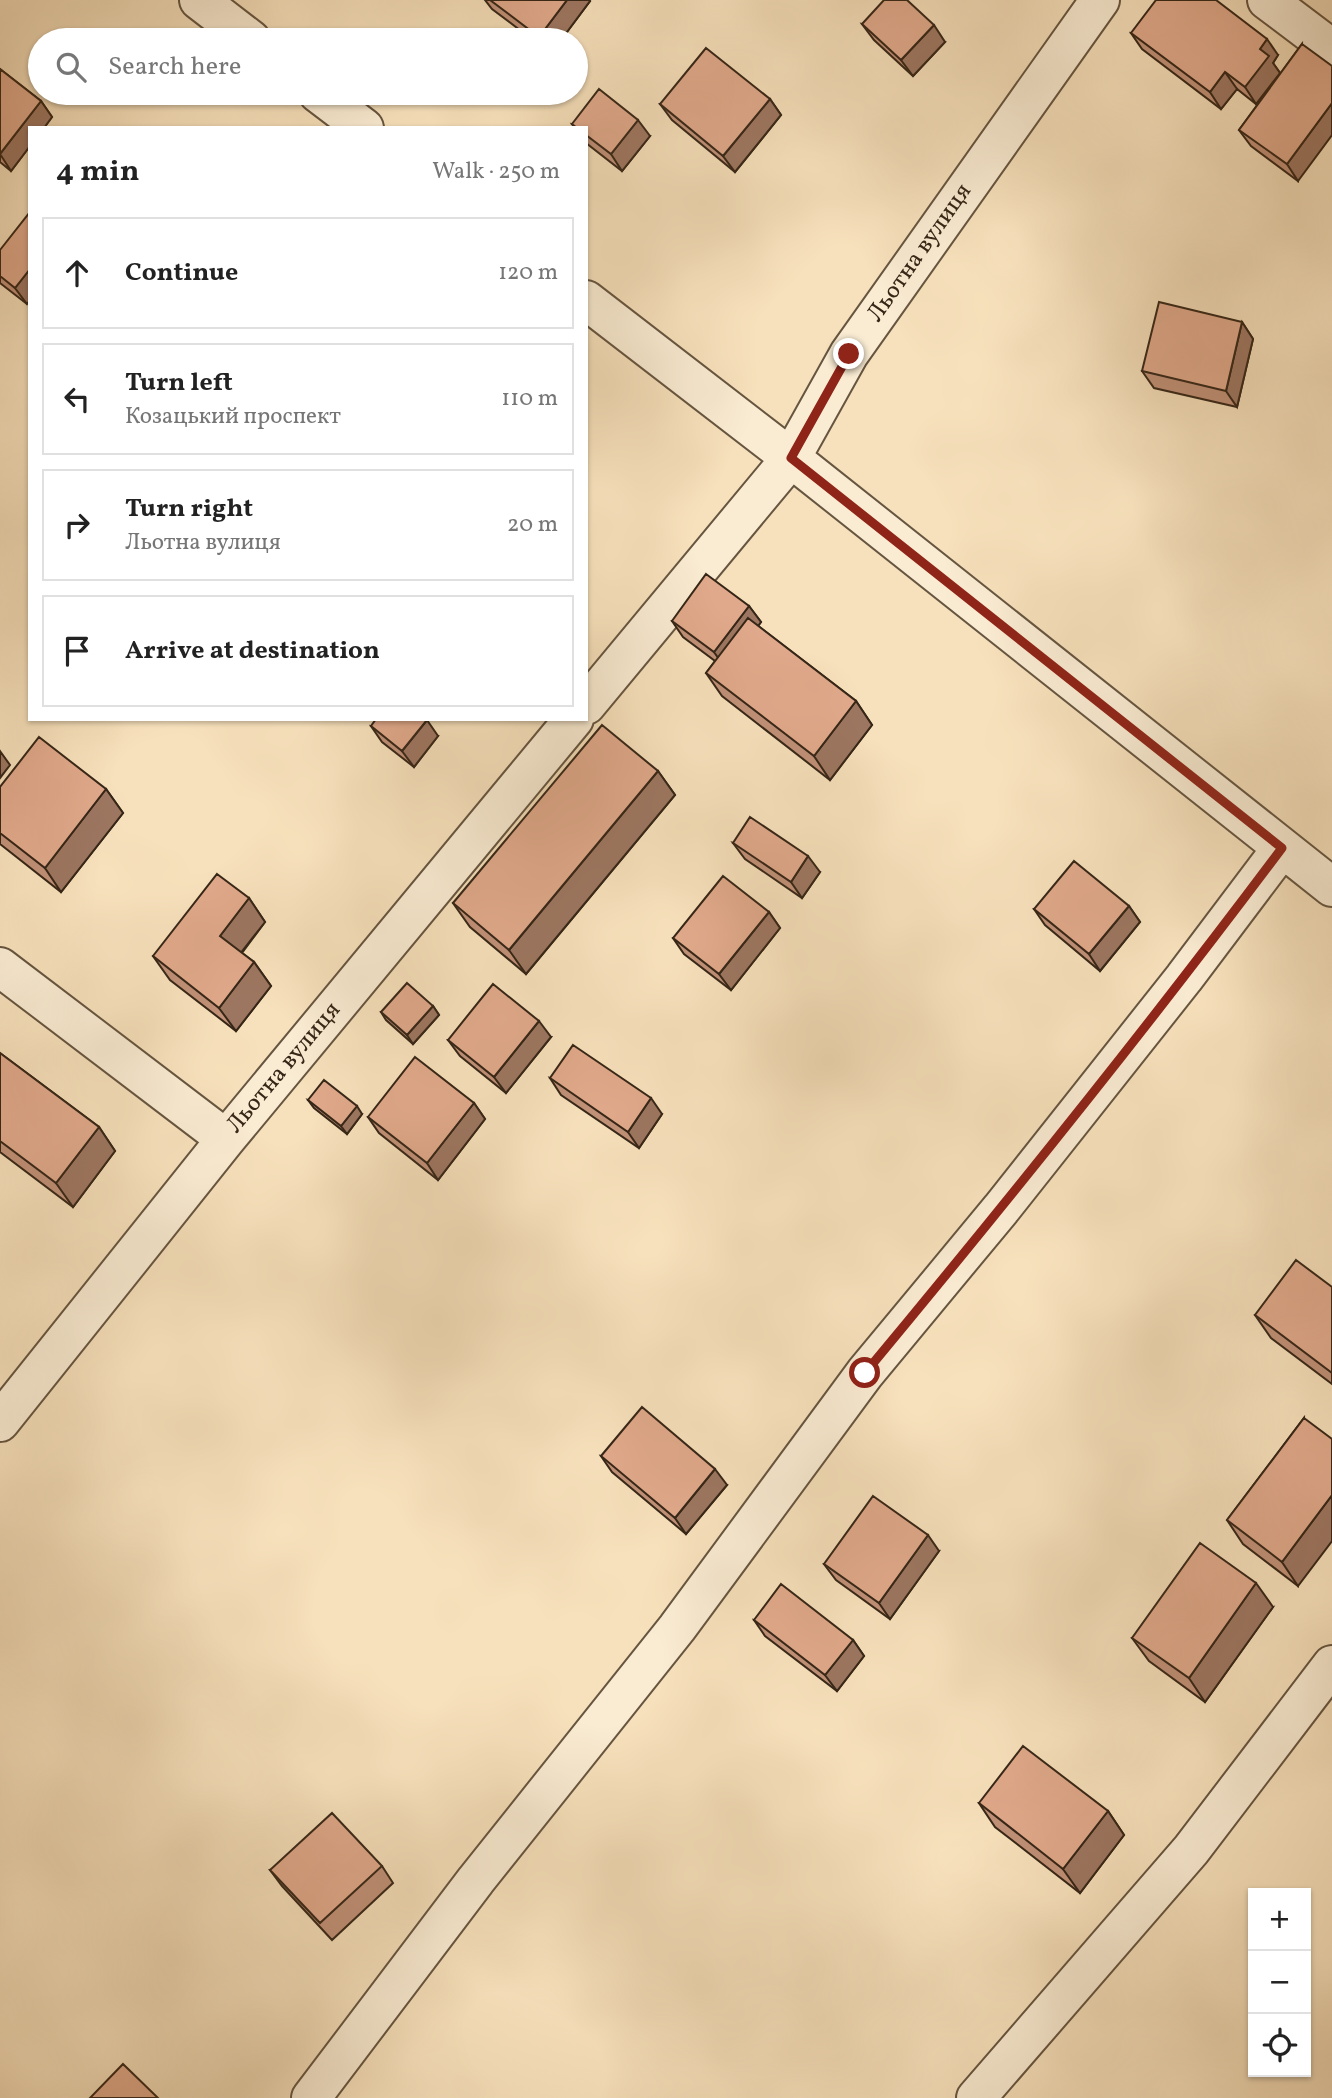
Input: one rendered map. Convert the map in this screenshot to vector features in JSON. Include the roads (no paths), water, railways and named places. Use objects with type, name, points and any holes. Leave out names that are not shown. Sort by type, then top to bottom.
[{"type":"street","points":[[198,0],[235,28]]},
{"type":"street","name":"Льотна вулиця","points":[[588,703],[791,458],[849,354],[1100,0]]},
{"type":"street","points":[[1267,0],[1332,49]]},
{"type":"street","points":[[334,105],[361,126]]},
{"type":"street","points":[[588,302],[791,458],[1332,887]]},
{"type":"street","name":"Льотна вулиця","points":[[0,1422],[226,1139],[572,721]]},
{"type":"street","points":[[311,2098],[476,1880],[677,1628],[865,1373],[1001,1209],[1159,1010],[1282,848]]},
{"type":"street","points":[[0,967],[226,1139]]},
{"type":"street","points":[[976,2098],[1191,1850],[1332,1665]]}]
